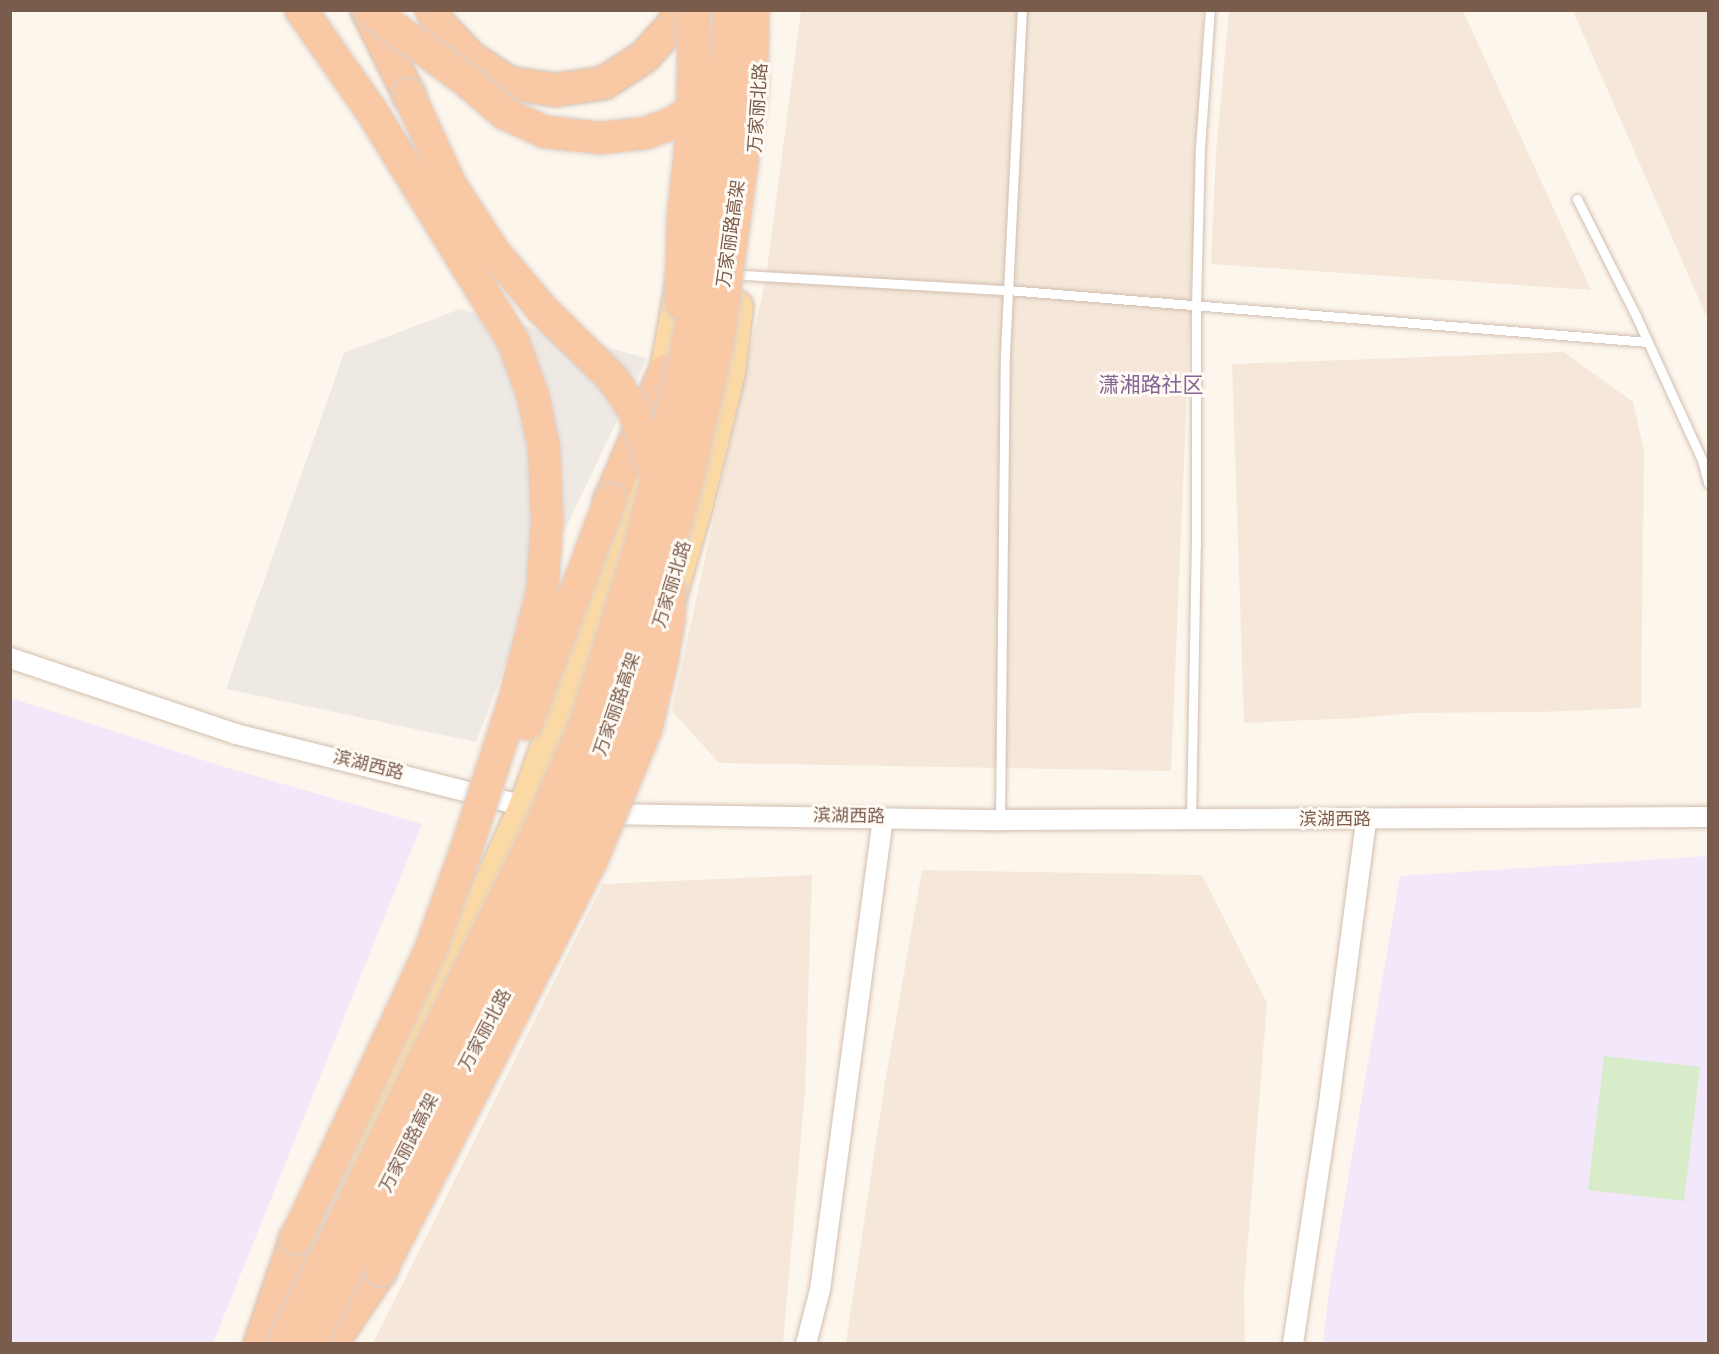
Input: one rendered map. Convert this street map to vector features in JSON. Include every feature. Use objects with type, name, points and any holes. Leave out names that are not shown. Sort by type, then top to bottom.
[{"type":"highway","points":[[301,10],[370,109],[513,341],[533,396],[544,448],[547,522],[542,593],[514,702],[430,951]]},
{"type":"highway","points":[[369,10],[468,82],[504,113],[545,132],[600,138],[646,133],[673,123],[704,101],[739,64],[772,10]]},
{"type":"highway","points":[[330,1344],[381,1270],[591,862],[646,729],[669,620],[668,511],[652,458],[633,409],[613,379],[542,309],[494,252],[451,186],[369,10]]},
{"type":"highway","points":[[432,10],[439,24],[470,57],[509,83],[556,90],[604,83],[644,57],[673,24],[679,10]]},
{"type":"highway","points":[[260,1344],[296,1238],[481,845],[610,500],[672,379],[683,217],[692,132],[694,10]]},
{"type":"highway","name":"万家丽路高架","points":[[283,1344],[537,834],[586,723],[640,544],[672,379],[701,280],[723,127],[729,10]]},
{"type":"highway","name":"万家丽路高架","points":[[308,1344],[566,842],[608,741],[656,595],[687,480],[718,341],[752,88],[753,10]]},
{"type":"main road","points":[[265,1344],[430,1009],[524,807],[624,530],[672,379],[711,89],[713,10]]},
{"type":"main road","name":"万家丽北路","points":[[330,1344],[466,1070],[602,814],[642,693],[698,508],[730,373],[763,102],[765,10]]},
{"type":"street","name":"滨湖西路","points":[[10,658],[236,734],[524,807],[602,814],[1000,820],[1366,821],[1708,817]]},
{"type":"street","points":[[806,1344],[820,1290],[883,818]]},
{"type":"street","points":[[1293,1344],[1330,1095],[1366,821]]},
{"type":"lane","points":[[1000,820],[1007,290],[1023,10]]},
{"type":"lane","points":[[1191,820],[1197,545],[1196,307],[1200,148],[1210,10]]},
{"type":"lane","points":[[1577,199],[1648,342],[1702,460],[1708,483]]},
{"type":"lane","points":[[744,275],[1007,290],[1648,342]]},
{"type":"shaded area","points":[[801,11],[1203,11],[1171,771],[719,763],[672,711],[766,277]]},
{"type":"shaded area","points":[[1229,11],[1463,11],[1591,290],[1211,264],[1216,153]]},
{"type":"shaded area","points":[[1573,11],[1708,11],[1708,320]]},
{"type":"shaded area","points":[[460,309],[647,358],[526,611],[476,742],[226,689],[344,353]]},
{"type":"shaded area","points":[[1564,352],[1633,402],[1644,451],[1641,708],[1414,713],[1244,723],[1232,364]]},
{"type":"shaded area","points":[[11,698],[228,768],[422,824],[213,1343],[11,1343]]},
{"type":"shaded area","points":[[1708,856],[1708,1343],[1323,1344],[1329,1290],[1400,876]]},
{"type":"shaded area","points":[[922,870],[1202,875],[1267,1003],[1244,1290],[1245,1343],[846,1343],[884,1088]]},
{"type":"shaded area","points":[[812,875],[805,1091],[783,1343],[373,1343],[603,884]]},
{"type":"green space","points":[[1604,1056],[1700,1067],[1684,1201],[1588,1190]]},
{"type":"district","name":"潇湘路社区","points":[[1151,387]]}]
